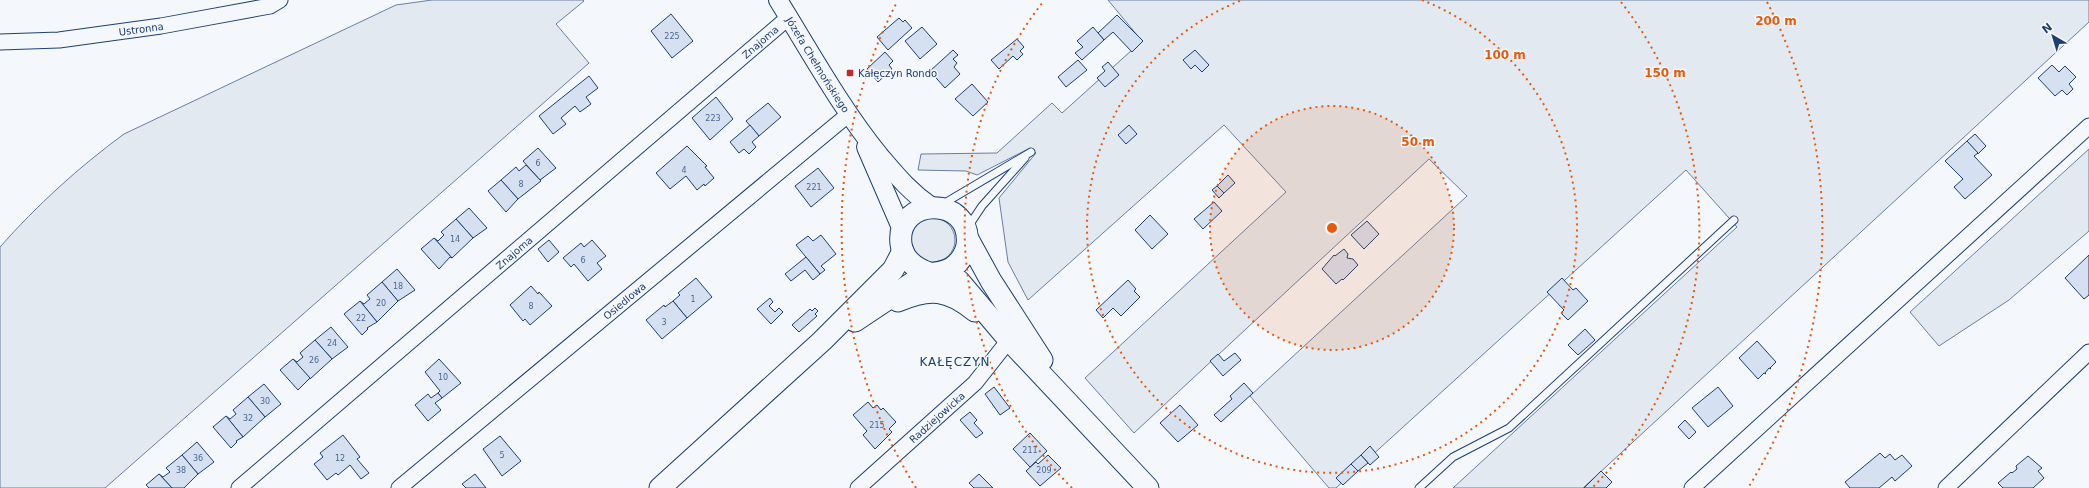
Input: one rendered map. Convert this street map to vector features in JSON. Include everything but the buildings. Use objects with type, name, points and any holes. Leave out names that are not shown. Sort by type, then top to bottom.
[{"type":"main road","points":[[1079,414],[1021,330],[984,270],[967,235],[963,223],[953,212],[935,207],[922,209],[913,214],[902,230],[901,237],[903,251],[909,262],[918,269],[936,272],[959,281],[1009,340],[1148,488]]},
{"type":"main road","points":[[822,341],[936,272],[953,267],[961,259],[966,250],[967,235]]},
{"type":"main road","points":[[660,488],[822,341],[893,270],[903,251]]},
{"type":"main road","points":[[864,316],[910,295],[928,292],[943,292],[963,301],[1009,340]]},
{"type":"street","name":"Ustronna","points":[[0,42],[59,40],[161,26],[270,6],[280,0]]},
{"type":"street","name":"Józefa Chełmońskiego","points":[[778,0],[854,121],[902,182],[915,196],[935,207]]},
{"type":"street","name":"Znajoma","points":[[239,488],[789,17]]},
{"type":"street","name":"Józefa Chełmońskiego","points":[[854,121],[902,230]]},
{"type":"street","name":"Osiedlowa","points":[[399,488],[854,121]]},
{"type":"street","points":[[1692,488],[2089,126]]},
{"type":"street","name":"Radziejowicka","points":[[858,488],[975,383],[1009,340]]},
{"type":"street","points":[[1946,488],[2089,352]]},
{"type":"lane","points":[[935,207],[1031,152],[982,206],[967,235]]},
{"type":"lane","points":[[1419,488],[1453,457],[1510,428],[1734,220]]},
{"type":"shaded area","points":[[432,0],[583,0],[584,1],[556,24],[589,63],[105,488],[0,488],[0,247],[59,187],[124,134],[396,5]]},
{"type":"shaded area","points":[[1108,0],[2089,0],[2089,22],[1583,488],[1453,488],[1737,227],[1686,170],[1336,488],[1329,488],[1250,396],[1467,196],[1429,159],[1134,433],[1085,378],[1286,192],[1224,125],[1028,300],[1008,262],[999,198],[1036,153],[1030,148],[977,175],[966,171],[918,170],[921,154],[997,153],[1052,103],[1062,113],[1142,41]]},
{"type":"shaded area","points":[[2089,149],[2089,231],[2009,300],[1939,346],[1910,312]]},
{"type":"shaded area","points":[[929,218],[937,218],[949,224],[955,236],[955,244],[949,256],[937,262],[929,262],[917,256],[911,244],[911,236],[917,224]]},
{"type":"place","name":"Kałęczyn Rondo","points":[[850,73]]},
{"type":"district","name":"KAŁĘCZYN","points":[[955,362]]}]
